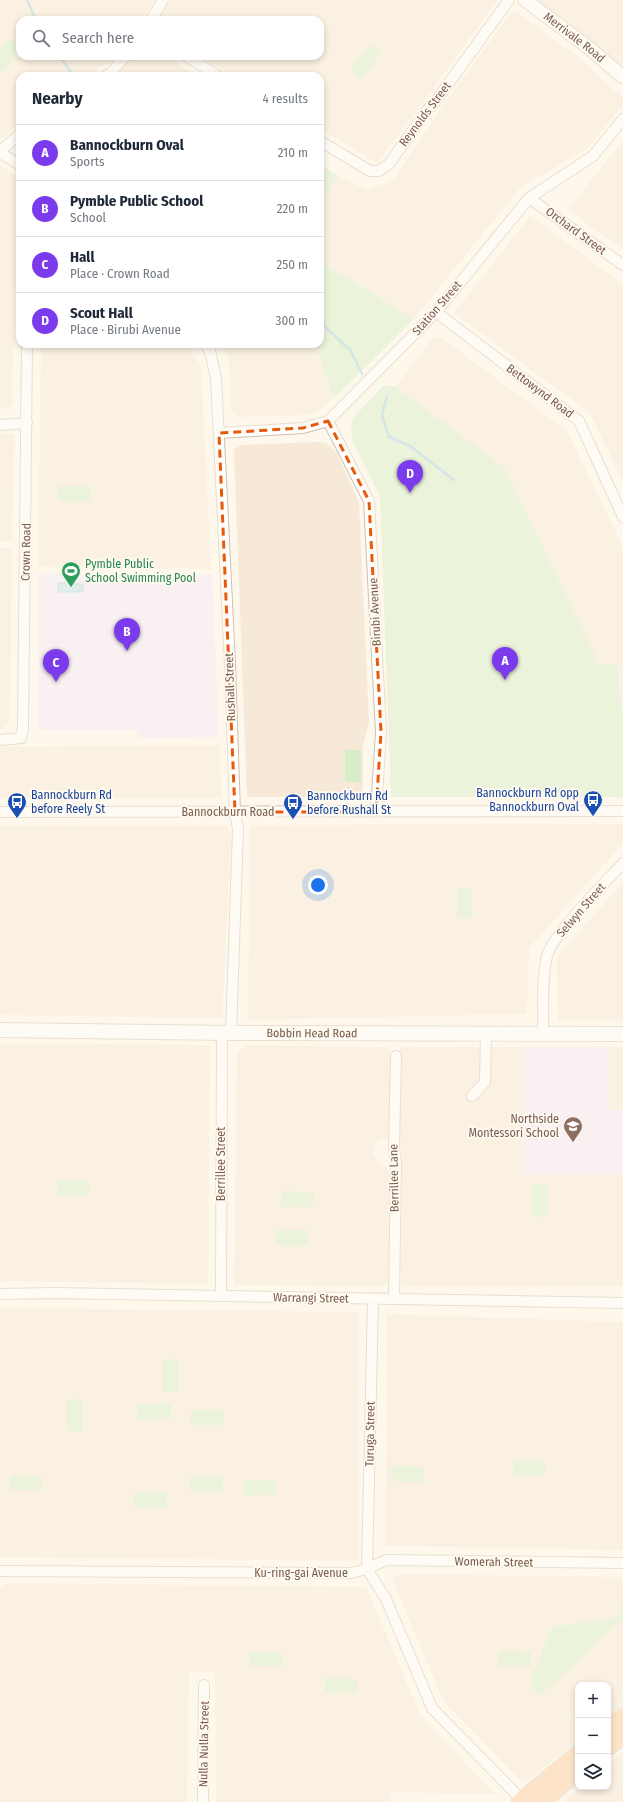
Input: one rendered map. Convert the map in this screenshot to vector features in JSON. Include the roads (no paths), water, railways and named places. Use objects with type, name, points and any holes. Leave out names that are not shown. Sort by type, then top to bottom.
[{"type":"highway","points":[[611,1727],[623,1717]]},
{"type":"highway","points":[[611,1745],[623,1735]]},
{"type":"highway","points":[[521,1801],[575,1756]]},
{"type":"highway","points":[[541,1802],[575,1774]]},
{"type":"main road","name":"Bobbin Head Road","points":[[0,1030],[226,1033],[623,1034]]},
{"type":"street","points":[[153,16],[163,0]]},
{"type":"street","name":"Reynolds Street","points":[[324,143],[370,171],[384,169],[509,0]]},
{"type":"street","name":"Merrivale Road","points":[[525,0],[588,47],[623,77]]},
{"type":"street","points":[[113,72],[122,60]]},
{"type":"street","points":[[192,60],[212,72]]},
{"type":"street","name":"Station Street","points":[[219,433],[303,428],[328,421],[436,312],[529,198],[593,156],[623,119]]},
{"type":"street","points":[[16,138],[0,152],[16,162]]},
{"type":"street","name":"Orchard Street","points":[[529,198],[623,265]]},
{"type":"street","name":"Bettowynd Road","points":[[436,312],[579,421],[623,517]]},
{"type":"street","name":"Crown Road","points":[[0,740],[21,738],[23,728],[27,348]]},
{"type":"street","name":"Rushall Street","points":[[208,348],[210,352],[216,378],[235,812],[238,829],[226,1033]]},
{"type":"street","name":"Birubi Avenue","points":[[328,421],[369,501],[381,732],[376,812]]},
{"type":"street","points":[[0,425],[27,423]]},
{"type":"street","name":"Bannockburn Road","points":[[0,812],[623,811]]},
{"type":"street","name":"Selwyn Street","points":[[543,1033],[544,993],[548,955],[560,933],[623,863]]},
{"type":"street","name":"Berrillee Street","points":[[221,1296],[226,1033]]},
{"type":"street","points":[[472,1096],[485,1082],[486,1034]]},
{"type":"street","name":"Berrillee Lane","points":[[394,1299],[396,1162],[394,1146],[396,1056]]},
{"type":"street","name":"Warrangi Street","points":[[0,1294],[55,1293],[373,1300],[394,1299],[623,1303]]},
{"type":"street","name":"Turuga Street","points":[[367,1569],[373,1300]]},
{"type":"street","name":"Womerah Street","points":[[367,1569],[386,1560],[623,1563]]},
{"type":"street","points":[[367,1569],[386,1599],[432,1708],[521,1801]]},
{"type":"street","name":"Ku-ring-gai Avenue","points":[[0,1571],[351,1573],[367,1569]]},
{"type":"street","name":"Nulla Nulla Street","points":[[203,1802],[204,1685]]},
{"type":"water","name":"Pymble Public School Swimming Pool","points":[[58,583],[83,584],[83,592],[58,592]]},
{"type":"waterway","points":[[27,0],[34,16]]},
{"type":"waterway","points":[[63,60],[70,72]]},
{"type":"waterway","points":[[324,326],[351,351],[362,374]]},
{"type":"waterway","points":[[387,396],[382,415],[389,437],[410,446],[454,480]]},
{"type":"place","name":"Scout Hall","points":[[410,493]]},
{"type":"place","name":"Pymble Public School Swimming Pool","points":[[71,588]]},
{"type":"place","name":"Pymble Public School","points":[[127,651]]},
{"type":"place","name":"Bannockburn Oval","points":[[505,680]]},
{"type":"place","name":"Hall","points":[[56,682]]},
{"type":"place","name":"Bannockburn Rd opp Bannockburn Oval","points":[[593,817]]},
{"type":"place","name":"Bannockburn Rd before Reely St","points":[[17,819]]},
{"type":"place","name":"Bannockburn Rd before Rushall St","points":[[293,820]]},
{"type":"place","name":"Northside Montessori School","points":[[573,1143]]}]
